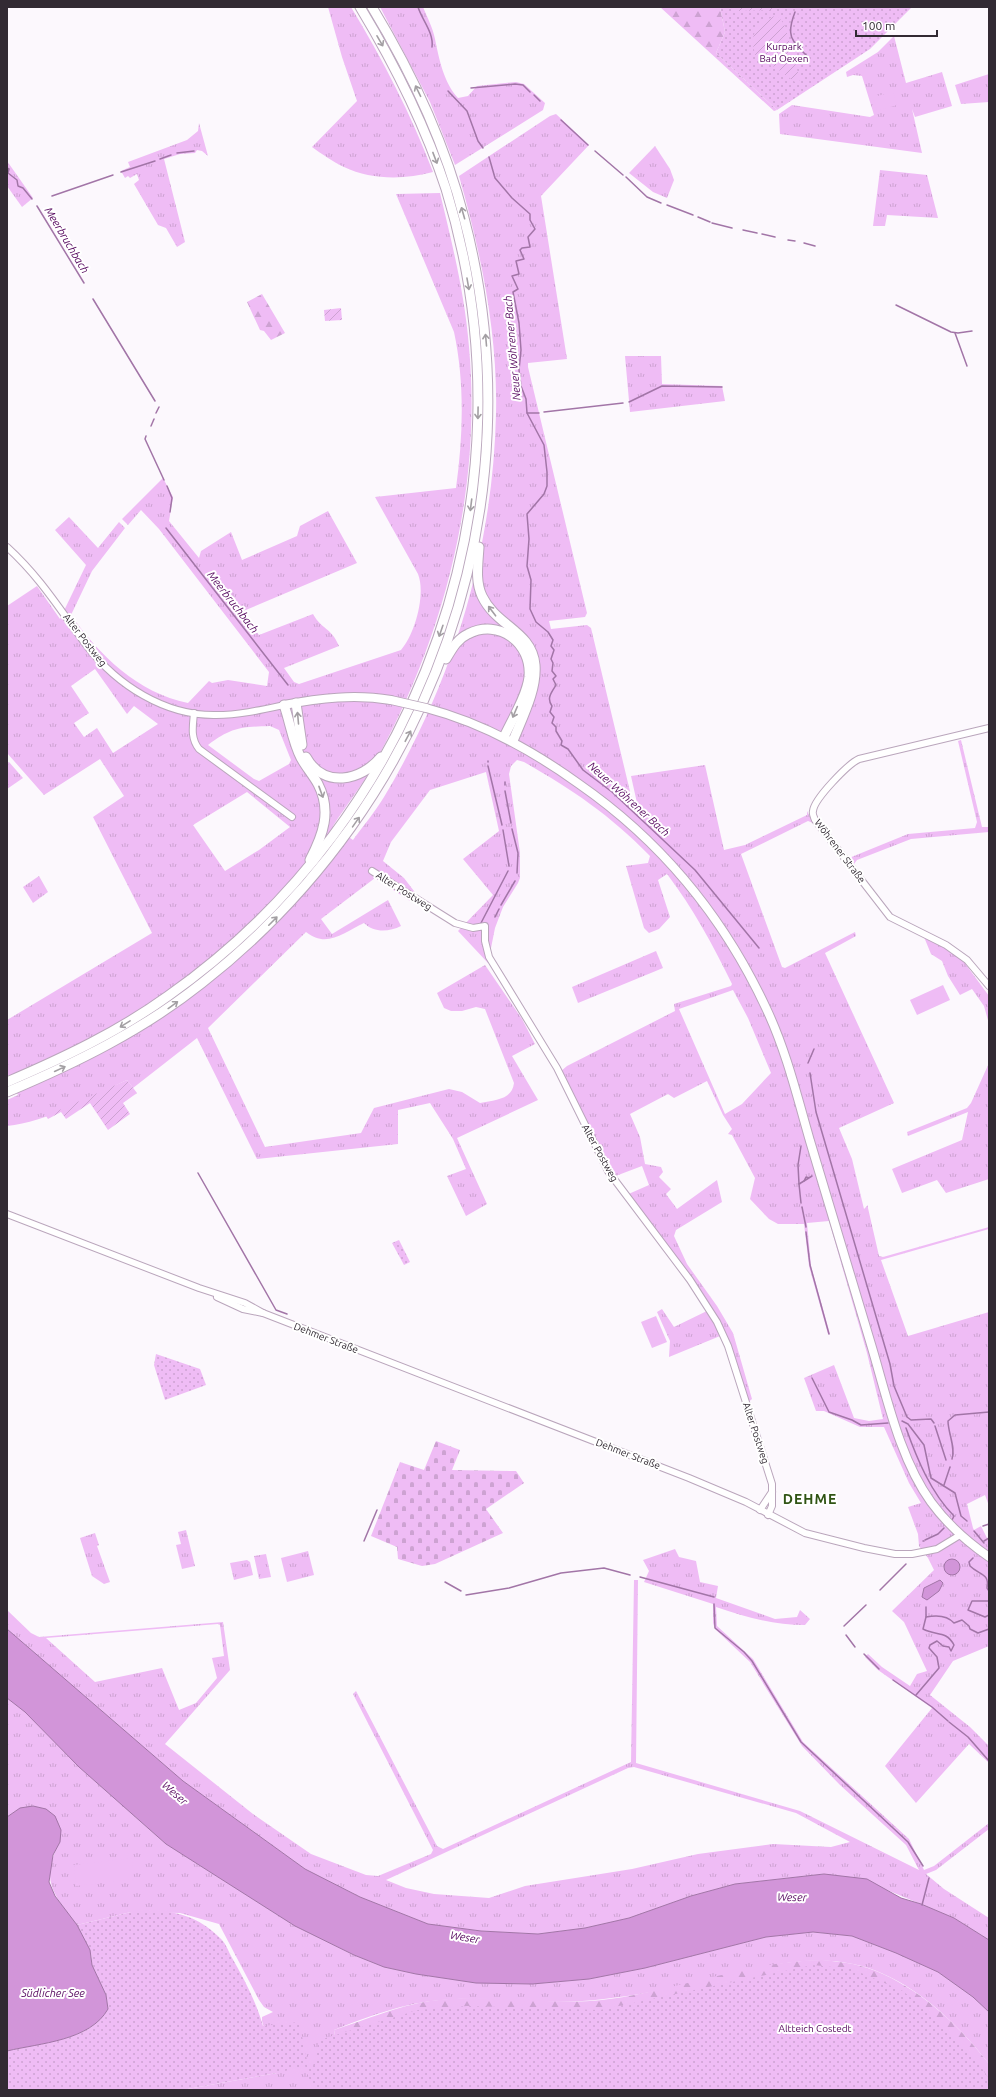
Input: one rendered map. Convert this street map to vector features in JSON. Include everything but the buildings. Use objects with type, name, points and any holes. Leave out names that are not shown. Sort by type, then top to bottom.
[{"type":"highway","points":[[7,1082],[76,1051],[117,1029],[169,995],[198,974],[244,935],[302,876],[353,810],[395,738],[421,685],[441,632],[464,545],[476,452],[477,361],[473,319],[463,257],[453,214],[438,165],[400,77],[360,7]]},
{"type":"highway","points":[[372,7],[406,66],[437,135],[456,187],[473,255],[484,324],[488,379],[487,440],[480,510],[477,579],[482,595],[496,617],[515,630],[528,645],[535,665],[533,686],[508,739]]},
{"type":"highway","points":[[437,674],[461,600],[472,556],[480,510]]},
{"type":"highway","points":[[7,1092],[85,1057],[146,1023],[200,985],[260,934],[307,886],[343,841],[362,814],[396,759],[437,674],[457,642],[467,634],[479,629],[502,631],[514,638],[525,652],[529,677],[508,739]]},
{"type":"highway","points":[[296,703],[302,748],[307,759],[316,768],[327,775],[344,778],[357,776],[368,770],[395,738]]},
{"type":"highway","points":[[284,706],[298,752],[319,785],[326,808],[322,837],[302,876]]},
{"type":"main road","points":[[284,706],[344,697],[391,700],[447,713],[469,720],[508,739],[558,768],[600,798],[630,822],[669,861],[692,888],[714,917],[745,966],[767,1009],[788,1063],[902,1441],[920,1484],[929,1499],[960,1535],[989,1557]]},
{"type":"street","name":"Alter Postweg","points":[[7,547],[40,581],[90,650],[118,679],[139,693],[160,704],[194,713],[214,715],[238,714],[284,706]]},
{"type":"street","points":[[194,713],[193,736],[199,748],[292,817]]},
{"type":"street","name":"Wöhrener Straße","points":[[989,728],[859,758],[848,766],[817,801],[813,811],[815,820],[890,917],[957,952],[979,973],[989,986]]},
{"type":"street","name":"Alter Postweg","points":[[372,871],[455,923],[473,928],[485,926],[485,941],[489,957],[557,1068],[608,1171],[690,1280],[717,1322],[728,1346],[772,1484],[772,1506],[768,1515]]},
{"type":"street","name":"Dehmer Straße","points":[[7,1214],[199,1288],[245,1302],[262,1313],[631,1454],[721,1491],[805,1533],[895,1554],[912,1554],[937,1549],[960,1535]]},
{"type":"street","points":[[760,1510],[772,1492]]},
{"type":"green space","points":[[328,7],[351,7],[396,88],[433,172],[422,175],[399,177],[365,174],[340,165],[312,147],[357,101],[342,57]]},
{"type":"green space","points":[[380,7],[423,7],[433,31],[440,63],[449,85],[458,98],[468,96],[477,86],[516,82],[524,84],[545,103],[543,110],[455,165],[430,102]]},
{"type":"green space","points":[[660,7],[720,7],[725,32],[716,53],[777,110],[774,111]]},
{"type":"green space","name":"Kurpark Bad Oexen","points":[[720,7],[912,7],[870,49],[777,110],[716,53],[725,32]]},
{"type":"green space","points":[[730,7],[773,7],[775,10],[736,11]]},
{"type":"green space","points":[[777,15],[784,24],[800,80],[795,82],[775,67],[757,60],[754,51],[753,37],[758,27]]},
{"type":"green space","points":[[894,36],[906,83],[942,72],[952,106],[915,117],[912,109],[922,153],[780,134],[779,114],[792,105],[870,117],[874,115],[862,76],[853,75],[847,77],[846,72],[878,52]]},
{"type":"green space","points":[[989,74],[989,102],[961,104],[955,85]]},
{"type":"green space","points":[[893,92],[897,105],[877,111],[873,97]]},
{"type":"green space","points":[[556,114],[589,145],[541,196],[567,359],[528,363],[528,367],[587,613],[585,617],[549,621],[551,629],[587,625],[591,628],[633,804],[637,803],[631,776],[705,765],[724,850],[745,845],[807,815],[807,811],[813,823],[808,821],[741,854],[782,967],[785,968],[855,932],[856,936],[825,953],[894,1103],[839,1128],[852,1159],[864,1209],[868,1205],[879,1256],[883,1257],[989,1227],[989,1229],[881,1260],[908,1336],[989,1312],[989,1506],[985,1495],[967,1504],[974,1530],[981,1526],[989,1542],[989,1646],[953,1661],[930,1695],[970,1727],[989,1746],[989,1763],[969,1744],[916,1803],[885,1766],[932,1708],[878,1670],[865,1657],[868,1654],[882,1667],[910,1686],[917,1674],[927,1671],[904,1622],[892,1611],[934,1570],[928,1558],[919,1546],[918,1534],[908,1507],[921,1503],[909,1483],[884,1427],[860,1427],[824,1411],[816,1411],[804,1378],[834,1365],[854,1418],[869,1421],[883,1419],[867,1353],[829,1221],[807,1223],[811,1266],[830,1334],[828,1334],[809,1266],[804,1224],[778,1224],[769,1219],[750,1199],[755,1178],[732,1135],[728,1134],[732,1129],[723,1115],[707,1081],[674,1098],[668,1094],[630,1114],[640,1137],[645,1164],[661,1167],[663,1172],[659,1177],[671,1189],[666,1194],[677,1209],[717,1180],[722,1202],[676,1230],[674,1236],[687,1264],[717,1306],[733,1333],[752,1399],[746,1404],[725,1334],[669,1357],[670,1341],[657,1312],[662,1309],[674,1327],[711,1309],[624,1196],[649,1185],[642,1166],[613,1177],[560,1072],[567,1066],[675,1011],[674,1004],[731,986],[732,984],[702,927],[667,874],[658,880],[670,917],[659,929],[649,933],[644,928],[626,866],[648,863],[650,856],[620,828],[590,804],[575,793],[524,762],[517,760],[511,766],[509,774],[520,853],[520,878],[503,907],[495,928],[488,963],[458,931],[493,895],[463,859],[499,831],[486,772],[430,790],[391,842],[383,861],[404,878],[417,895],[410,901],[375,878],[321,919],[332,934],[388,900],[401,926],[387,930],[377,930],[372,929],[364,923],[328,939],[314,937],[306,932],[208,1028],[265,1147],[361,1133],[374,1108],[449,1089],[462,1092],[480,1103],[502,1098],[513,1089],[514,1083],[485,1009],[476,1007],[462,1011],[451,1011],[444,1008],[437,993],[485,965],[522,1019],[535,1044],[512,1056],[538,1100],[457,1138],[487,1204],[466,1216],[447,1176],[466,1169],[453,1139],[430,1103],[398,1110],[398,1144],[257,1159],[197,1038],[133,1088],[127,1080],[53,1114],[22,1124],[7,1126],[7,1100],[18,1095],[9,1075],[7,1075],[7,1020],[152,933],[93,817],[124,796],[100,759],[44,795],[7,753],[7,606],[37,586],[60,619],[86,565],[55,530],[69,517],[98,548],[119,522],[125,528],[92,571],[71,615],[94,644],[107,658],[136,681],[153,691],[188,703],[209,681],[212,683],[228,680],[267,686],[269,672],[159,529],[141,510],[128,525],[122,519],[163,478],[173,497],[169,521],[199,558],[201,551],[231,532],[242,560],[297,536],[300,526],[328,511],[357,563],[241,612],[259,635],[313,614],[316,619],[333,635],[339,646],[284,668],[294,682],[299,684],[401,650],[411,634],[418,614],[421,592],[420,582],[418,574],[375,497],[456,488],[462,410],[458,351],[454,332],[396,194],[440,193],[461,289],[469,347],[472,400],[470,454],[464,507],[453,559],[439,611],[422,662],[401,711],[377,759],[333,826],[353,840],[384,797],[430,708],[449,661],[465,613],[487,515],[493,464],[496,414],[494,354],[491,324],[481,264],[459,176],[550,116]],"holes":[[[95,669],[127,714],[134,706],[158,724],[113,753],[97,728],[84,737],[74,723],[89,713],[71,686]],[[270,726],[279,730],[291,760],[289,764],[259,781],[254,779],[208,745],[231,731],[244,728]],[[247,792],[290,827],[259,850],[225,871],[193,825]],[[733,990],[748,1018],[771,1073],[742,1104],[725,1114],[679,1009]]]},
{"type":"green space","points":[[199,123],[208,156],[202,151],[197,150],[195,153],[180,154],[164,159],[185,242],[177,247],[166,228],[158,225],[134,184],[139,180],[137,174],[130,178],[128,176],[125,178],[121,171],[130,167],[128,162],[187,140],[198,131]]},
{"type":"green space","points":[[655,146],[670,169],[674,180],[667,198],[653,192],[629,173]]},
{"type":"green space","points":[[7,161],[33,198],[22,207],[7,186]]},
{"type":"green space","points":[[880,170],[927,175],[938,218],[887,215],[885,226],[873,226]]},
{"type":"green space","points":[[262,294],[285,333],[271,340],[264,331],[260,330],[247,302]]},
{"type":"green space","points":[[341,308],[342,320],[325,321],[324,310]]},
{"type":"green space","points":[[625,356],[661,356],[662,384],[722,386],[725,401],[630,412]]},
{"type":"green space","points":[[961,740],[982,827],[989,827],[989,832],[911,839],[857,860],[854,864],[849,858],[908,834],[975,828],[977,822],[958,741]]},
{"type":"green space","points":[[9,762],[23,778],[7,789],[7,763]]},
{"type":"green space","points":[[39,876],[48,892],[33,903],[23,887]]},
{"type":"green space","points":[[924,937],[949,950],[964,962],[989,996],[989,1024],[984,1006],[972,989],[960,995],[948,976],[942,961],[931,954]]},
{"type":"green space","points":[[656,951],[663,968],[578,1003],[572,987]]},
{"type":"green space","points":[[943,985],[950,1000],[917,1015],[910,1000]]},
{"type":"green space","points":[[989,1063],[989,1179],[946,1193],[937,1180],[902,1193],[892,1169],[962,1140],[968,1112],[908,1136],[907,1132],[967,1108],[971,1103]]},
{"type":"green space","points":[[127,1080],[137,1093],[123,1103],[130,1114],[108,1130],[90,1103],[66,1119],[61,1112],[48,1119],[46,1116]]},
{"type":"green space","points":[[399,1240],[410,1262],[404,1265],[392,1243]]},
{"type":"green space","points":[[656,1316],[667,1342],[652,1348],[641,1322]]},
{"type":"green space","points":[[156,1354],[200,1369],[206,1385],[165,1400],[154,1365]]},
{"type":"green space","points":[[436,1441],[460,1450],[452,1470],[516,1471],[524,1483],[486,1509],[503,1533],[435,1564],[422,1566],[398,1559],[397,1547],[371,1536],[400,1462],[424,1470]]},
{"type":"green space","points":[[186,1530],[195,1566],[182,1569],[176,1545],[181,1544],[178,1532]]},
{"type":"green space","points":[[95,1533],[99,1545],[97,1546],[110,1582],[104,1584],[92,1576],[80,1538]]},
{"type":"green space","points":[[675,1549],[679,1557],[696,1561],[700,1582],[718,1586],[716,1598],[775,1619],[797,1617],[800,1610],[810,1619],[805,1625],[782,1624],[749,1617],[716,1607],[717,1626],[753,1659],[803,1742],[909,1839],[924,1870],[934,1866],[989,1823],[989,1829],[936,1870],[926,1874],[944,1889],[989,1918],[989,1940],[954,1918],[887,1890],[824,1874],[735,1884],[691,1896],[629,1918],[585,1928],[538,1934],[481,1931],[428,1924],[360,1897],[305,1869],[183,1781],[7,1629],[7,1610],[31,1633],[39,1637],[223,1622],[230,1670],[165,1744],[253,1814],[311,1854],[366,1875],[378,1876],[431,1854],[433,1850],[353,1694],[356,1691],[437,1846],[443,1849],[631,1762],[634,1580],[638,1580],[636,1763],[800,1811],[919,1870],[906,1845],[840,1785],[802,1746],[750,1662],[715,1629],[713,1623],[713,1604],[644,1582],[649,1571],[643,1560]],"holes":[[[220,1625],[224,1656],[212,1658],[217,1678],[196,1703],[179,1710],[162,1668],[95,1682],[46,1638]],[[634,1767],[796,1813],[850,1842],[831,1847],[773,1844],[698,1854],[632,1869],[525,1886],[489,1898],[434,1894],[406,1888],[386,1880],[628,1768]]]},
{"type":"green space","points":[[308,1551],[314,1575],[287,1582],[281,1558]]},
{"type":"green space","points":[[266,1554],[271,1577],[259,1579],[254,1556]]},
{"type":"green space","points":[[247,1560],[250,1562],[253,1575],[234,1580],[230,1563]]},
{"type":"green space","points":[[7,1698],[25,1712],[79,1767],[166,1844],[295,1926],[354,1955],[384,1967],[416,1974],[476,1983],[532,1984],[589,1979],[645,1968],[766,1937],[812,1932],[852,1936],[896,1953],[938,1972],[973,1997],[989,2012],[989,2064],[946,2016],[911,1989],[892,1978],[873,1970],[853,1964],[815,1960],[778,1964],[692,1984],[641,1994],[604,1999],[561,2002],[475,1999],[432,2001],[408,2005],[334,2030],[337,2047],[417,2013],[444,2008],[521,2012],[773,1978],[800,1968],[820,1969],[692,2090],[182,2090],[277,2073],[262,2021],[262,2017],[273,2012],[264,2007],[259,2000],[219,1924],[180,1913],[131,1912],[77,1925],[56,1896],[50,1877],[54,1855],[60,1842],[20,1808],[7,1817]]},
{"type":"green space","points":[[132,1858],[134,1879],[76,1886],[74,1865]]},
{"type":"green space","name":"Altteich Costedt","points":[[160,1911],[192,1918],[206,1926],[222,1940],[249,1990],[263,2026],[299,2022],[308,2065],[315,2065],[319,2040],[418,2010],[467,2006],[600,2010],[813,1965],[852,1969],[903,1991],[935,2018],[977,2061],[989,2079],[989,2090],[313,2090],[305,2066],[277,2073],[182,2090],[7,2090],[7,2051],[63,2039],[77,2034],[100,2020],[108,2009],[106,1995],[92,1965],[91,1954],[77,1925],[131,1912]]},
{"type":"green space","points":[[822,1960],[853,1964],[873,1970],[892,1979],[929,2002],[961,2032],[989,2064],[989,2090],[692,2090],[820,1969],[800,1968],[773,1978],[603,2018],[477,2008],[444,2008],[417,2013],[337,2047],[334,2030],[393,2010],[430,2001],[472,1998],[559,2001],[602,2000],[630,1996],[767,1965]]},
{"type":"water","points":[[952,1559],[959,1564],[960,1567],[955,1574],[952,1575],[945,1570],[944,1567],[949,1560]]},
{"type":"water","points":[[940,1580],[943,1583],[939,1591],[927,1600],[922,1597],[924,1588]]},
{"type":"water","name":"Weser","points":[[7,1629],[183,1781],[305,1869],[360,1897],[428,1924],[481,1931],[538,1934],[585,1928],[629,1918],[691,1896],[735,1884],[824,1874],[867,1879],[901,1898],[921,1904],[954,1918],[989,1940],[989,2012],[973,1997],[938,1972],[896,1953],[852,1936],[813,1932],[766,1937],[645,1968],[589,1979],[532,1984],[476,1983],[416,1974],[384,1967],[354,1955],[295,1926],[166,1844],[79,1767],[25,1712],[7,1698]]},
{"type":"water","name":"Südlicher See","points":[[33,1806],[46,1809],[55,1816],[61,1830],[60,1842],[53,1855],[49,1882],[55,1896],[77,1925],[90,1950],[92,1965],[106,1995],[108,2009],[100,2020],[77,2034],[49,2043],[7,2051],[7,1817],[20,1808]]},
{"type":"waterway","name":"Neuer Wöhrener Bach","points":[[418,7],[430,32],[432,47]]},
{"type":"waterway","points":[[795,12],[791,27],[791,37],[793,41],[802,47],[802,51],[807,56]]},
{"type":"waterway","points":[[471,88],[515,84],[523,85],[530,92]]},
{"type":"waterway","name":"Neuer Wöhrener Bach","points":[[448,91],[467,111],[478,141],[483,148]]},
{"type":"waterway","points":[[534,95],[540,101]]},
{"type":"waterway","points":[[561,120],[588,145]]},
{"type":"waterway","points":[[177,153],[194,151]]},
{"type":"waterway","points":[[595,151],[623,175]]},
{"type":"waterway","points":[[160,159],[171,155]]},
{"type":"waterway","name":"Neuer Wöhrener Bach","points":[[489,157],[495,178],[512,198],[530,214],[530,220],[535,229],[528,237],[530,247],[522,248],[520,250],[524,259],[516,261],[519,274],[512,276],[518,289],[513,292],[519,323],[521,350],[519,370],[521,386],[526,399],[527,413],[544,445],[547,472],[547,486],[544,494],[527,514],[529,539],[527,566],[531,580],[530,609],[536,622],[548,632],[553,640],[551,646],[554,650],[551,659],[553,663],[552,671],[556,676],[553,679],[556,685],[550,698],[550,703],[552,706],[550,712],[554,717],[552,723],[556,727],[556,731],[562,741],[561,745],[568,749],[583,770],[612,792],[695,870],[759,948]]},
{"type":"waterway","points":[[121,172],[155,161]]},
{"type":"waterway","name":"Meerbruchbach","points":[[7,168],[9,169],[8,173],[17,180],[18,186],[23,188],[32,199]]},
{"type":"waterway","points":[[52,196],[113,175]]},
{"type":"waterway","points":[[626,177],[647,197],[661,203]]},
{"type":"waterway","points":[[667,205],[693,215]]},
{"type":"waterway","name":"Meerbruchbach","points":[[37,206],[84,283]]},
{"type":"waterway","points":[[698,217],[710,222]]},
{"type":"waterway","points":[[712,223],[732,228]]},
{"type":"waterway","points":[[743,230],[757,233]]},
{"type":"waterway","points":[[762,234],[775,237]]},
{"type":"waterway","points":[[788,240],[795,241]]},
{"type":"waterway","points":[[804,243],[815,246]]},
{"type":"waterway","name":"Meerbruchbach","points":[[93,299],[155,401]]},
{"type":"waterway","points":[[896,305],[951,332],[958,333],[972,331]]},
{"type":"waterway","points":[[955,333],[967,366]]},
{"type":"waterway","points":[[629,402],[662,386],[722,387]]},
{"type":"waterway","points":[[544,412],[623,403]]},
{"type":"waterway","name":"Meerbruchbach","points":[[156,413],[159,407]]},
{"type":"waterway","points":[[527,413],[539,413]]},
{"type":"waterway","name":"Meerbruchbach","points":[[151,426],[154,419]]},
{"type":"waterway","name":"Meerbruchbach","points":[[146,436],[145,439],[164,480]]},
{"type":"waterway","name":"Meerbruchbach","points":[[167,486],[172,498],[170,512]]},
{"type":"waterway","name":"Meerbruchbach","points":[[166,528],[288,685]]},
{"type":"waterway","points":[[488,766],[502,825]]},
{"type":"waterway","points":[[505,791],[511,823]]},
{"type":"waterway","points":[[512,829],[518,853],[517,873]]},
{"type":"waterway","points":[[503,830],[509,866]]},
{"type":"waterway","points":[[481,923],[508,871]]},
{"type":"waterway","points":[[501,905],[515,881]]},
{"type":"waterway","points":[[495,917],[499,909]]},
{"type":"waterway","points":[[808,1063],[814,1049]]},
{"type":"waterway","points":[[810,1073],[816,1112],[890,1364],[894,1386],[907,1417],[911,1420],[931,1419],[934,1423]]},
{"type":"waterway","points":[[799,1184],[798,1165],[801,1146]]},
{"type":"waterway","points":[[198,1173],[276,1310],[287,1314]]},
{"type":"waterway","points":[[809,1178],[806,1177],[804,1181],[812,1176]]},
{"type":"waterway","points":[[801,1203],[799,1184],[804,1181]]},
{"type":"waterway","points":[[802,1207],[806,1227]]},
{"type":"waterway","points":[[806,1232],[810,1265],[829,1334]]},
{"type":"waterway","points":[[812,1378],[829,1412],[852,1420],[861,1425],[888,1423]]},
{"type":"waterway","points":[[952,1459],[953,1450],[948,1421],[955,1415],[989,1412]]},
{"type":"waterway","points":[[902,1421],[908,1424],[924,1445],[931,1478],[955,1493],[961,1516],[967,1521]]},
{"type":"waterway","points":[[935,1426],[946,1460]]},
{"type":"waterway","points":[[906,1428],[926,1475],[938,1497],[954,1516],[952,1520]]},
{"type":"waterway","points":[[944,1485],[950,1467]]},
{"type":"waterway","points":[[364,1541],[377,1510]]},
{"type":"waterway","points":[[983,1526],[989,1524]]},
{"type":"waterway","points":[[925,1540],[938,1534],[944,1528]]},
{"type":"waterway","points":[[974,1531],[984,1543]]},
{"type":"waterway","points":[[984,1541],[989,1538]]},
{"type":"waterway","points":[[973,1558],[969,1562],[970,1566],[985,1577],[988,1583],[987,1588],[989,1591]]},
{"type":"waterway","points":[[880,1590],[906,1564]]},
{"type":"waterway","points":[[466,1595],[509,1588],[561,1573],[604,1568],[630,1575]]},
{"type":"waterway","points":[[640,1577],[714,1597]]},
{"type":"waterway","points":[[445,1582],[461,1591]]},
{"type":"waterway","points":[[989,1601],[972,1601],[968,1610],[985,1617],[989,1615]]},
{"type":"waterway","points":[[714,1604],[715,1628],[744,1652],[752,1661],[801,1742],[908,1842],[923,1866]]},
{"type":"waterway","points":[[844,1626],[866,1605]]},
{"type":"waterway","points":[[926,1607],[926,1617]]},
{"type":"waterway","points":[[916,1695],[939,1668],[937,1657],[929,1648],[930,1645],[937,1641],[943,1646],[949,1647],[951,1651],[954,1645],[948,1637],[923,1629],[926,1617],[941,1616],[948,1618],[954,1623],[962,1620],[969,1626],[970,1629],[978,1633],[989,1629]]},
{"type":"waterway","points":[[846,1635],[855,1647]]},
{"type":"waterway","points":[[864,1654],[879,1669]]},
{"type":"waterway","points":[[893,1680],[932,1707],[948,1721]]},
{"type":"waterway","points":[[949,1722],[968,1737],[989,1761]]},
{"type":"waterway","points":[[922,1905],[929,1878]]},
{"type":"district","name":"DEHME","points":[[810,1499]]}]
